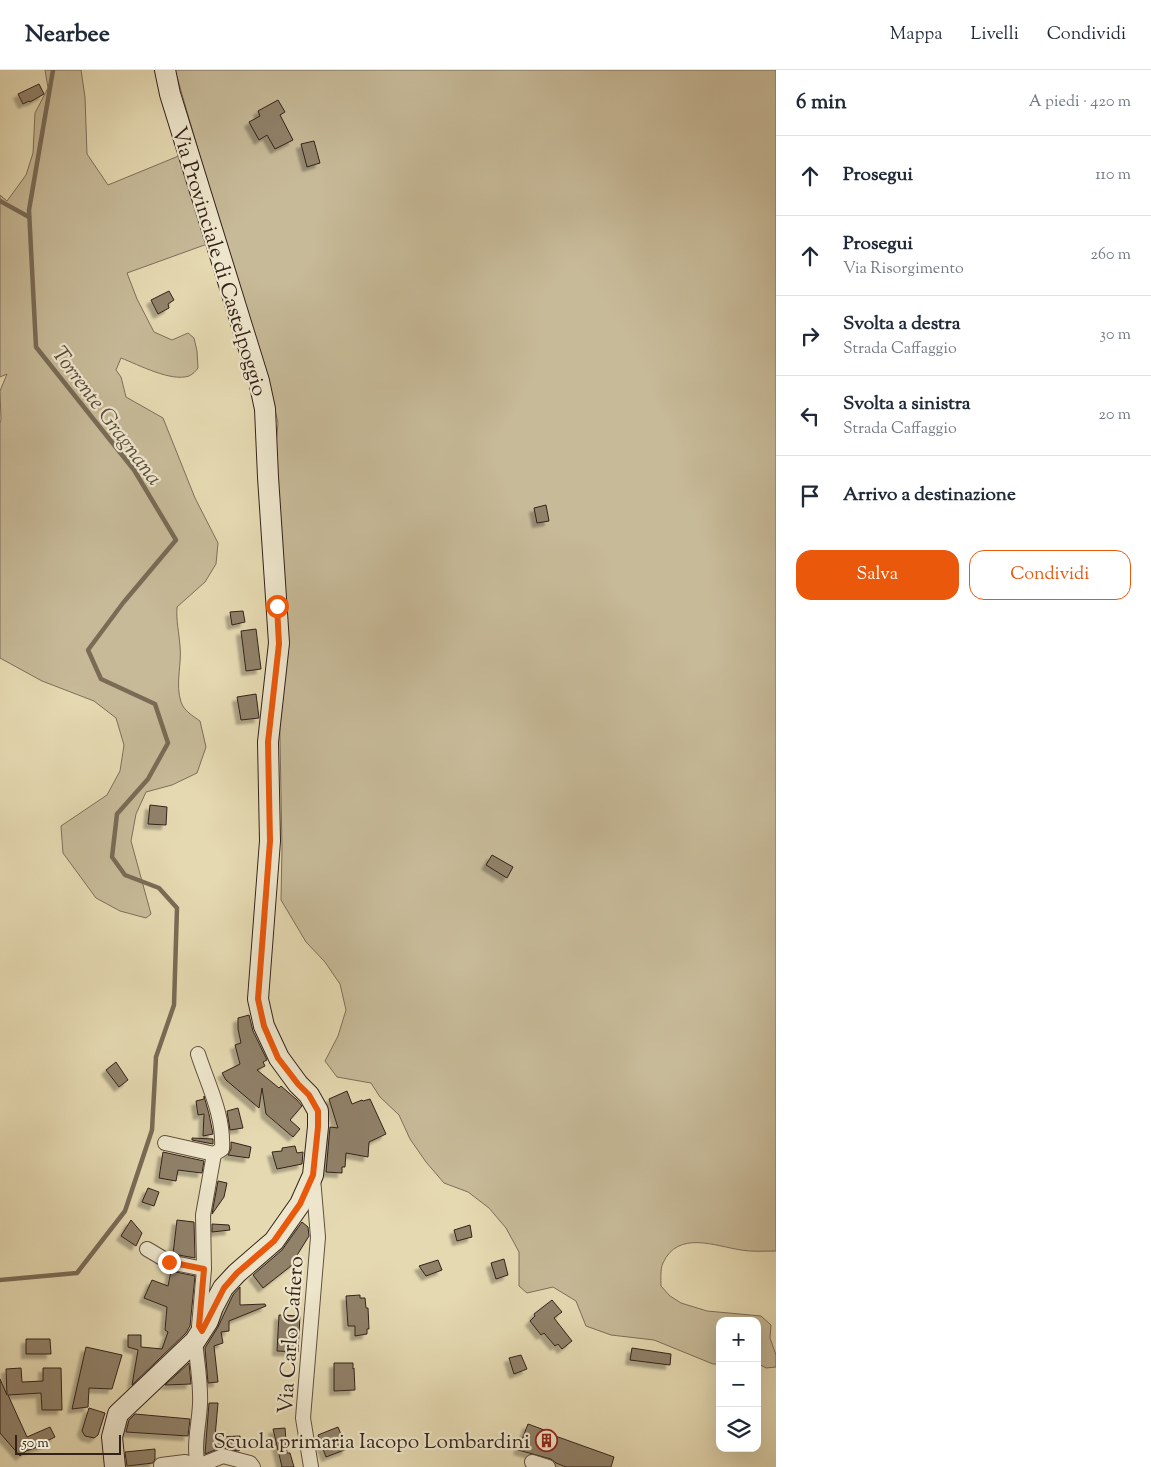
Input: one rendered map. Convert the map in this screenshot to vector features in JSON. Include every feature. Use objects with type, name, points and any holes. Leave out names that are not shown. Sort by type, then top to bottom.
[{"type":"main road","name":"Via Provinciale di Castelpoggio","points":[[114,1467],[112,1437],[118,1414],[199,1336],[224,1288],[237,1273],[274,1241],[300,1204],[313,1175],[318,1127],[318,1111],[309,1095],[278,1058],[264,1026],[258,999],[270,841],[268,742],[279,644],[265,409],[259,381],[170,94],[166,70]]},
{"type":"street","points":[[165,1142],[214,1154],[222,1149],[222,1130],[214,1097],[198,1054]]},
{"type":"street","points":[[198,1466],[196,1436],[200,1404],[199,1326],[204,1269],[203,1215],[214,1154]]},
{"type":"street","name":"Via Carlo Cafiero","points":[[311,1467],[303,1418],[318,1237],[313,1175]]},
{"type":"street","points":[[146,1249],[169,1262],[204,1269]]},
{"type":"street","points":[[161,1465],[185,1462],[198,1466],[223,1456],[250,1463],[253,1467]]},
{"type":"street","points":[[532,1462],[548,1467]]},
{"type":"shaded area","points":[[45,70],[81,70],[85,97],[87,154],[108,185],[181,155],[210,243],[127,273],[137,299],[154,332],[172,340],[188,333],[194,338],[198,368],[189,376],[173,377],[121,358],[116,370],[121,377],[126,397],[163,418],[195,498],[218,543],[216,564],[205,582],[177,607],[180,653],[179,695],[184,708],[200,721],[206,747],[197,773],[172,785],[146,792],[136,814],[131,841],[151,914],[146,918],[120,911],[96,898],[63,853],[61,826],[107,795],[120,771],[124,745],[116,718],[94,701],[42,681],[0,658],[0,391],[7,374],[0,377],[0,195],[7,201],[26,175],[33,153],[35,113],[48,88]]},
{"type":"shaded area","points":[[175,70],[776,70],[776,1251],[749,1251],[709,1244],[687,1243],[678,1246],[663,1263],[661,1286],[670,1296],[681,1303],[707,1311],[761,1316],[771,1325],[770,1338],[776,1355],[776,1367],[766,1368],[761,1365],[761,1317],[716,1317],[716,1364],[713,1364],[654,1340],[611,1335],[586,1326],[576,1301],[553,1287],[527,1293],[519,1286],[519,1252],[506,1228],[489,1208],[468,1192],[444,1183],[410,1139],[399,1115],[380,1097],[371,1083],[337,1077],[325,1061],[338,1036],[346,1010],[340,984],[325,962],[306,942],[281,900],[282,847],[274,466],[278,423],[268,379],[220,226]]},
{"type":"building","points":[[39,84],[44,94],[23,104],[18,94]]},
{"type":"building","points":[[278,100],[285,112],[280,115],[293,140],[275,149],[267,135],[259,140],[249,122],[260,116],[258,111]]},
{"type":"building","points":[[314,141],[320,163],[307,167],[301,144]]},
{"type":"building","points":[[169,291],[174,300],[168,304],[169,308],[158,314],[151,300]]},
{"type":"building","points":[[546,505],[549,521],[537,523],[534,508]]},
{"type":"building","points":[[243,611],[245,622],[232,625],[230,612]]},
{"type":"building","points":[[256,629],[261,669],[246,671],[241,631]]},
{"type":"building","points":[[256,694],[259,718],[241,720],[237,697]]},
{"type":"building","points":[[150,805],[167,807],[166,825],[148,824]]},
{"type":"building","points":[[492,855],[513,867],[507,878],[486,865]]},
{"type":"building","points":[[249,1015],[253,1031],[267,1060],[263,1062],[265,1066],[257,1070],[279,1088],[281,1086],[302,1106],[290,1120],[300,1129],[293,1137],[266,1114],[262,1088],[259,1108],[226,1080],[222,1073],[240,1064],[235,1045],[241,1043],[238,1018]]},
{"type":"building","points":[[116,1062],[128,1080],[119,1087],[106,1070]]},
{"type":"building","points":[[347,1091],[352,1104],[370,1099],[386,1134],[369,1142],[368,1157],[346,1153],[345,1167],[342,1167],[342,1173],[326,1172],[330,1127],[338,1128],[329,1099]]},
{"type":"building","points":[[204,1096],[213,1134],[203,1136],[204,1114],[198,1115],[196,1101],[204,1099]]},
{"type":"building","points":[[238,1108],[243,1128],[230,1130],[227,1111]]},
{"type":"building","points":[[192,1138],[213,1139],[213,1144],[192,1140]]},
{"type":"building","points":[[231,1142],[251,1147],[249,1158],[228,1155],[231,1149]]},
{"type":"building","points":[[295,1146],[297,1153],[303,1152],[302,1164],[277,1169],[272,1152],[282,1151],[282,1148]]},
{"type":"building","points":[[163,1152],[204,1161],[202,1173],[178,1170],[176,1181],[159,1178]]},
{"type":"building","points":[[218,1181],[227,1183],[224,1197],[212,1214]]},
{"type":"building","points":[[148,1188],[159,1192],[154,1206],[142,1202]]},
{"type":"building","points":[[131,1220],[142,1233],[136,1246],[121,1236]]},
{"type":"building","points":[[177,1220],[194,1222],[195,1258],[173,1254]]},
{"type":"building","points":[[302,1222],[308,1227],[309,1236],[294,1260],[296,1262],[263,1288],[253,1275],[282,1250]]},
{"type":"building","points":[[212,1224],[229,1225],[230,1230],[212,1232]]},
{"type":"building","points":[[470,1225],[472,1237],[457,1241],[454,1230]]},
{"type":"building","points":[[504,1259],[508,1275],[496,1279],[491,1263]]},
{"type":"building","points":[[438,1260],[442,1270],[426,1276],[419,1266]]},
{"type":"building","points":[[171,1271],[195,1276],[190,1326],[186,1333],[132,1385],[138,1350],[128,1347],[128,1335],[141,1335],[141,1347],[162,1349],[168,1332],[165,1330],[167,1307],[144,1298],[152,1280],[168,1286]]},
{"type":"building","points":[[240,1287],[240,1305],[265,1304],[266,1306],[229,1321],[229,1331],[221,1332],[223,1343],[214,1346],[218,1382],[208,1383],[205,1348],[218,1327],[233,1295]]},
{"type":"building","points":[[360,1295],[360,1298],[365,1298],[366,1308],[368,1308],[369,1329],[367,1329],[367,1334],[355,1336],[355,1326],[348,1326],[346,1296]]},
{"type":"building","points":[[552,1300],[562,1312],[554,1318],[572,1341],[562,1349],[558,1344],[555,1346],[544,1333],[541,1335],[530,1321],[535,1316],[534,1314]]},
{"type":"building","points":[[279,1315],[300,1316],[298,1352],[277,1351]]},
{"type":"building","points":[[26,1339],[50,1339],[51,1354],[26,1354]]},
{"type":"building","points":[[86,1347],[122,1355],[112,1389],[89,1388],[88,1407],[72,1409]]},
{"type":"building","points":[[632,1348],[671,1354],[670,1365],[630,1360]]},
{"type":"building","points":[[521,1355],[527,1369],[514,1374],[509,1358]]},
{"type":"building","points":[[189,1363],[191,1384],[165,1385]]},
{"type":"building","points":[[334,1363],[353,1363],[355,1390],[334,1391]]},
{"type":"building","points":[[21,1368],[22,1382],[43,1381],[43,1368],[61,1368],[62,1410],[42,1410],[41,1393],[8,1395],[27,1437],[50,1427],[55,1437],[45,1442],[46,1444],[26,1451],[20,1456],[0,1433],[0,1379],[7,1395],[6,1369]]},
{"type":"building","points":[[209,1403],[218,1403],[215,1437],[240,1436],[241,1448],[239,1451],[220,1448],[205,1454]]},
{"type":"building","points":[[89,1408],[105,1413],[98,1435],[94,1438],[85,1436],[82,1431]]},
{"type":"building","points":[[135,1414],[190,1419],[188,1436],[126,1432],[129,1420]]},
{"type":"building","name":"Scuola primaria Iacopo Lombardini","points":[[528,1424],[547,1431],[547,1433],[614,1457],[611,1467],[566,1467],[551,1459],[518,1450]]},
{"type":"building","points":[[338,1427],[347,1449],[326,1457],[318,1435]]},
{"type":"building","points":[[285,1428],[287,1453],[290,1453],[294,1467],[282,1467],[273,1429]]},
{"type":"building","points":[[155,1449],[153,1463],[127,1466],[125,1452]]},
{"type":"waterway","name":"Torrente Gragnana","points":[[0,1280],[77,1273],[125,1211],[152,1130],[156,1057],[174,1005],[177,908],[159,888],[125,875],[112,857],[117,814],[148,779],[168,743],[155,704],[101,679],[88,650],[123,603],[176,540],[134,470],[36,347],[29,210],[53,70]]},
{"type":"waterway","points":[[0,201],[29,217]]},
{"type":"place","name":"Scuola primaria Iacopo Lombardini","points":[[546,1441]]},
{"type":"route","points":[[169,1262],[204,1269],[199,1326],[202,1331],[224,1288],[237,1273],[274,1241],[300,1204],[313,1175],[318,1111],[309,1095],[278,1058],[264,1026],[258,999],[270,841],[268,742],[279,644],[277,606]]}]
